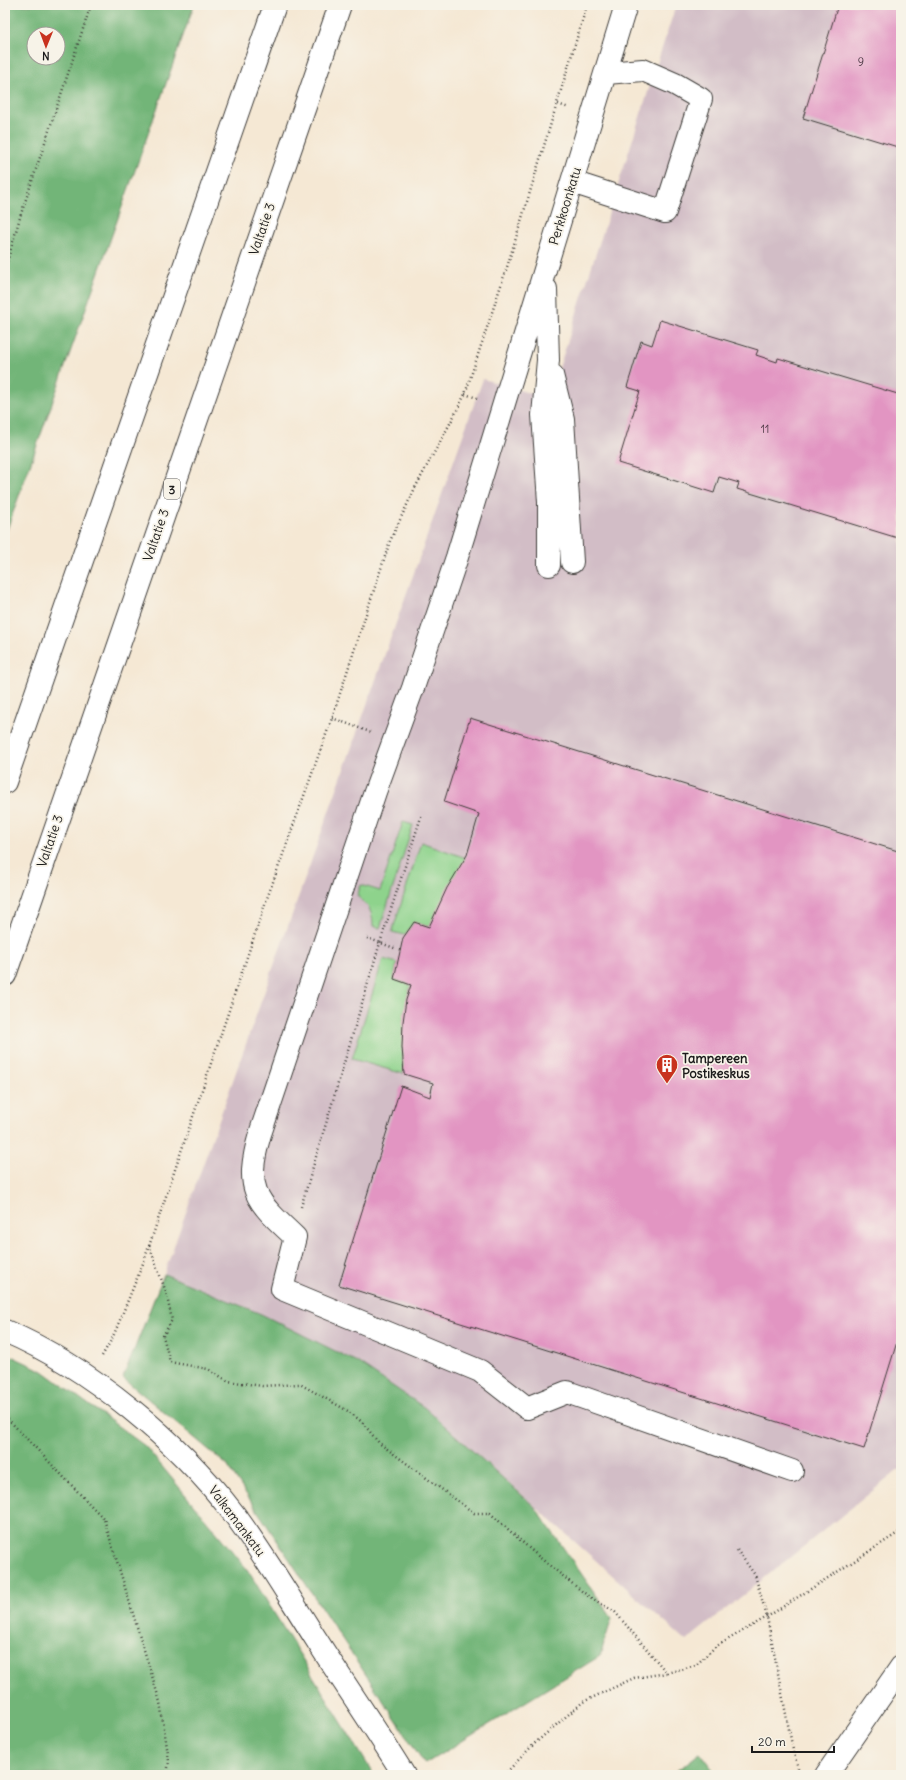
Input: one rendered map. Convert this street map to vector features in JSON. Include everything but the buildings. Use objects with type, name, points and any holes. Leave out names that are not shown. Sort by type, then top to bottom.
[{"type":"main road","points":[[5,782],[275,5]]},
{"type":"main road","name":"Valtatie 3","points":[[5,975],[340,5]]},
{"type":"main road","name":"Perkkoonkatu","points":[[295,1237],[273,1216],[259,1198],[253,1182],[254,1155],[457,556],[626,5]]},
{"type":"main road","points":[[572,182],[665,212],[701,99],[675,84],[642,70],[606,73]]},
{"type":"main road","points":[[545,272],[548,360],[542,415],[549,502],[549,564]]},
{"type":"main road","points":[[548,360],[562,419],[572,562]]},
{"type":"main road","points":[[295,1237],[282,1289],[480,1371],[527,1408],[567,1392],[792,1471]]},
{"type":"main road","name":"Valkamankatu","points":[[5,1331],[56,1356],[89,1377],[135,1413],[205,1479],[234,1514],[261,1551],[404,1775]]},
{"type":"main road","points":[[826,1775],[901,1667]]},
{"type":"path","points":[[5,269],[20,214],[91,5]]},
{"type":"path","points":[[89,1377],[113,1338],[149,1244],[264,908],[332,718],[390,541],[415,488],[454,418],[476,365],[587,5]]},
{"type":"path","points":[[332,718],[394,741]]},
{"type":"path","points":[[295,1237],[297,1219],[380,943],[422,814]]},
{"type":"path","points":[[367,938],[397,949]]},
{"type":"path","points":[[149,1244],[166,1292],[172,1320],[163,1336],[170,1362],[208,1369],[228,1381],[262,1386],[300,1384],[348,1411],[362,1422],[379,1443],[474,1513],[490,1513],[539,1557],[588,1596],[615,1612],[667,1673]]},
{"type":"path","points":[[5,1416],[104,1519],[160,1702],[169,1761],[167,1775]]},
{"type":"path","points":[[504,1775],[534,1744],[583,1702],[634,1678],[667,1673],[696,1665],[715,1647],[767,1617],[901,1531]]},
{"type":"path","points":[[737,1550],[755,1576],[767,1617],[793,1750],[800,1775]]},
{"type":"shaded area","points":[[676,5],[901,5],[901,1468],[686,1641],[425,1408],[357,1362],[261,1314],[164,1274],[483,379],[549,399]]},
{"type":"green space","points":[[5,5],[194,5],[5,535]]},
{"type":"green space","points":[[403,822],[413,825],[380,928],[373,926],[369,909],[357,896],[361,885],[380,891]]},
{"type":"green space","points":[[421,842],[466,858],[429,927],[414,922],[405,935],[392,932]]},
{"type":"green space","points":[[383,959],[397,963],[394,979],[411,985],[405,1007],[404,1018],[404,1074],[352,1059]]},
{"type":"green space","points":[[164,1274],[261,1314],[357,1362],[425,1408],[535,1507],[612,1618],[600,1656],[425,1764],[227,1465],[123,1378]]},
{"type":"green space","points":[[5,1353],[43,1371],[145,1446],[247,1569],[374,1775],[5,1775]]},
{"type":"green space","points":[[700,1753],[717,1775],[671,1775]]},
{"type":"place","name":"Tampereen Postikeskus","points":[[667,1084]]}]
